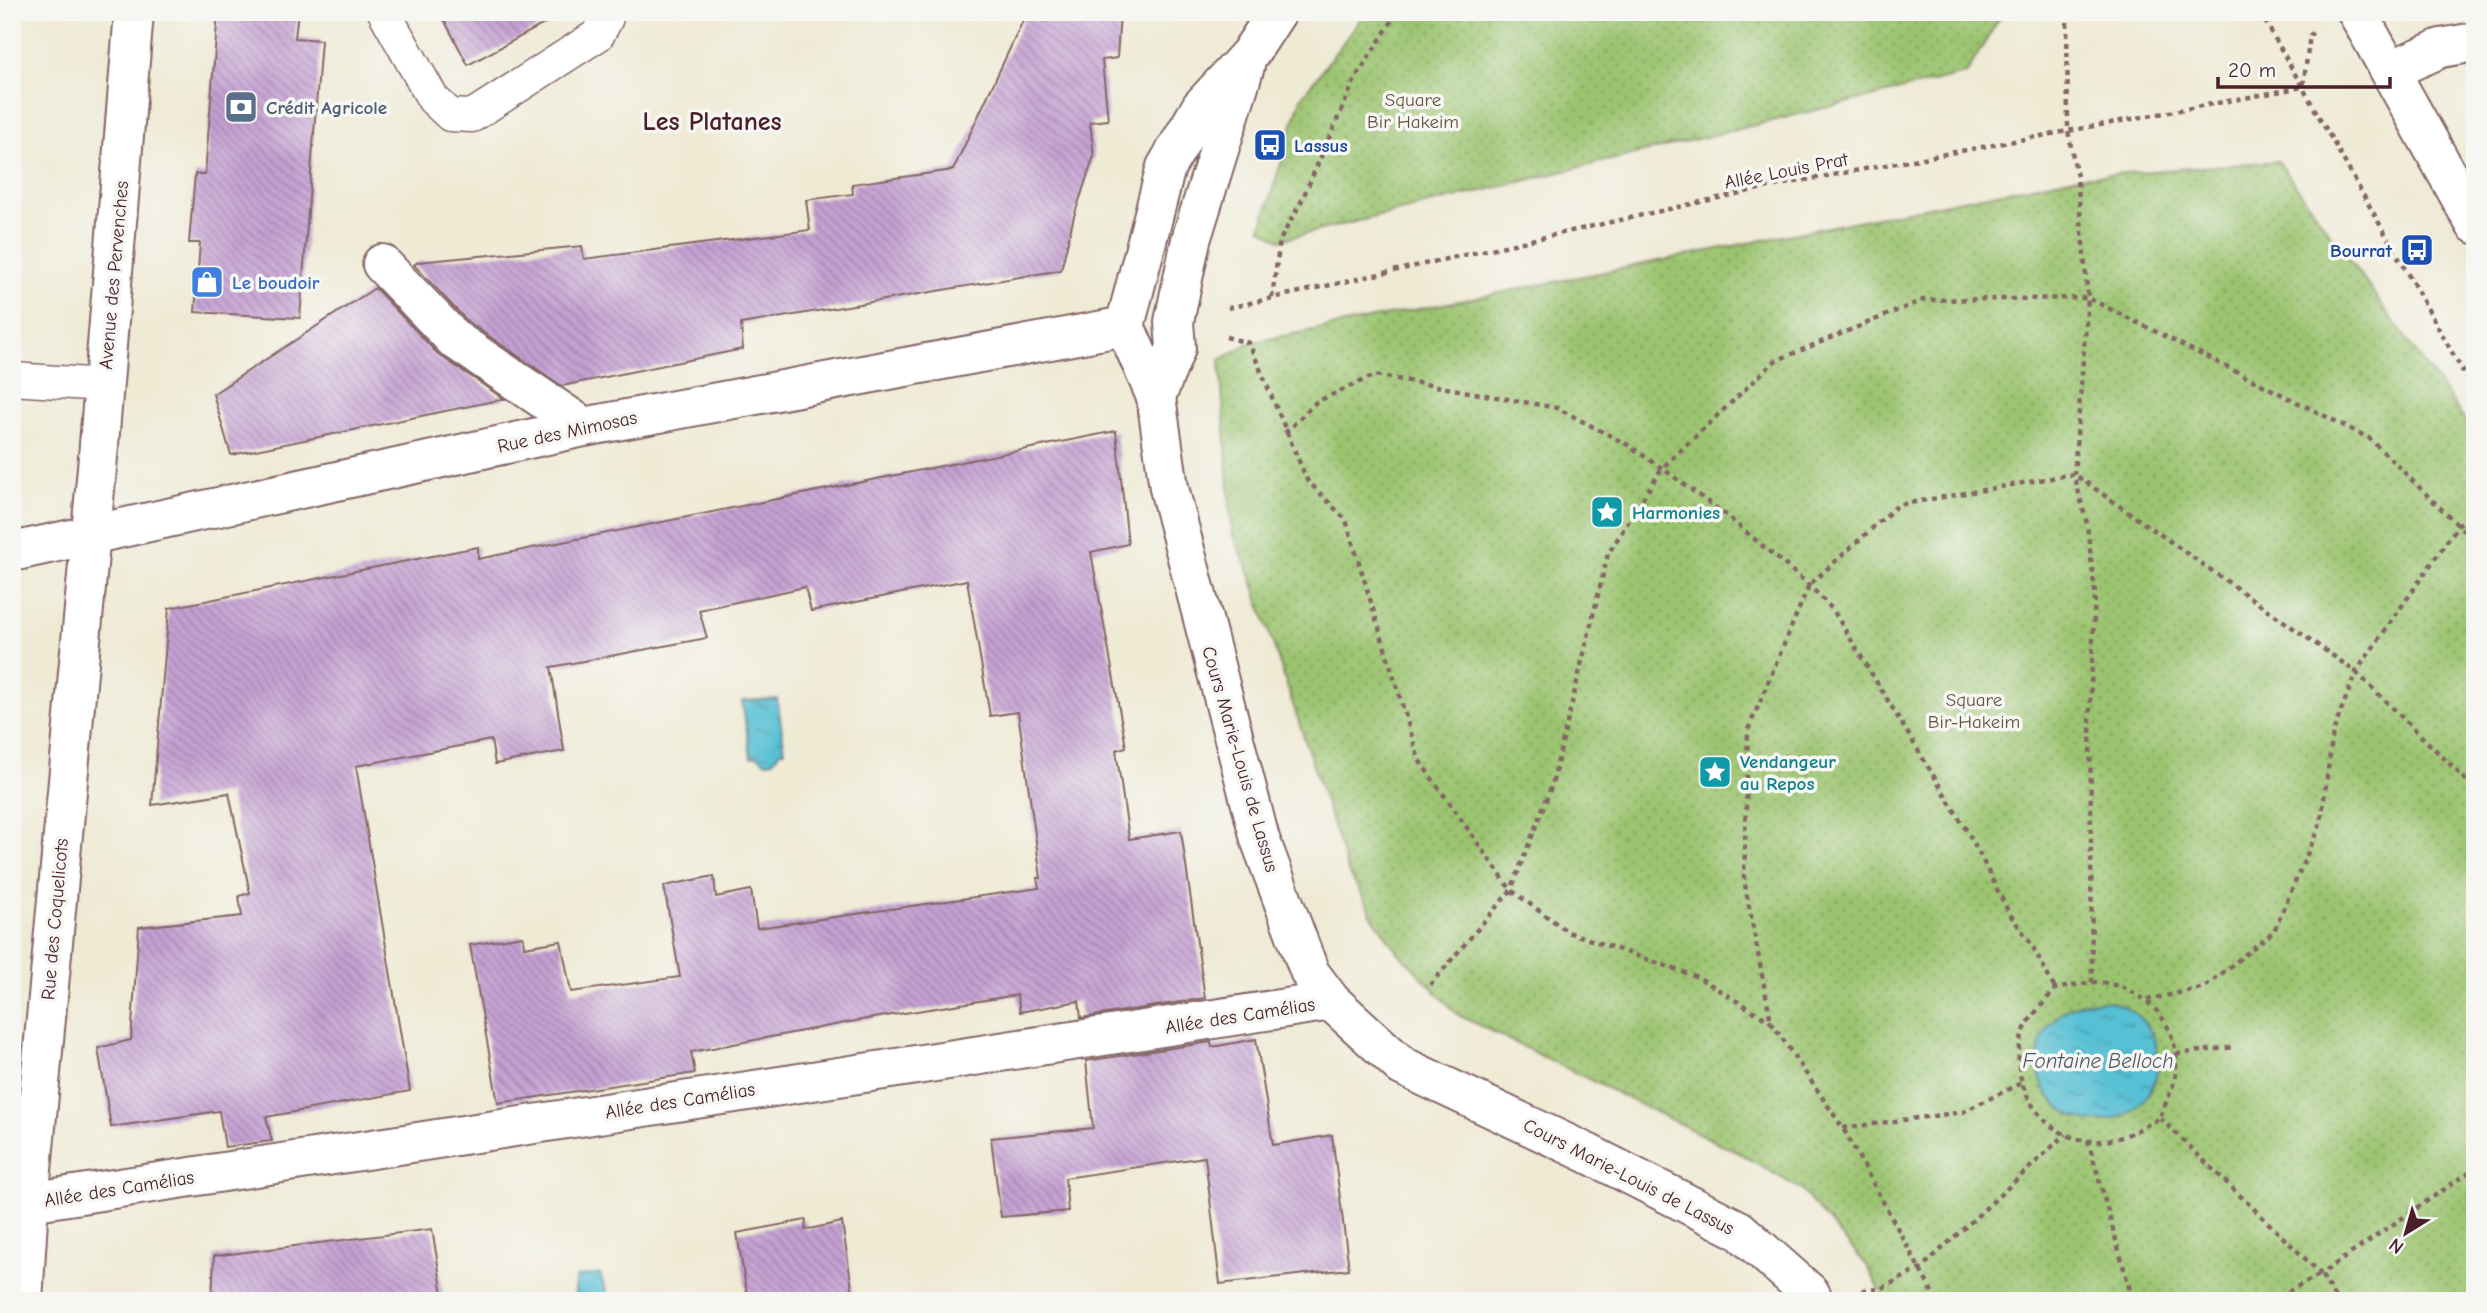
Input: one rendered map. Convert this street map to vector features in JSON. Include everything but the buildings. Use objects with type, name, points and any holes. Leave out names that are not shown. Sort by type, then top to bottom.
[{"type":"street","name":"Avenue des Pervenches","points":[[88,537],[104,384],[134,12]]},
{"type":"street","points":[[1125,326],[1166,167],[1200,107],[1249,55],[1277,12]]},
{"type":"street","points":[[2359,15],[2475,224]]},
{"type":"street","points":[[2390,70],[2441,48],[2475,41]]},
{"type":"street","points":[[1156,397],[1176,348],[1174,322],[1194,228],[1249,55]]},
{"type":"street","points":[[382,264],[454,340],[584,427]]},
{"type":"street","name":"Cours Marie-Louis de Lassus","points":[[1125,326],[1156,397],[1169,488],[1260,839],[1310,974],[1331,1002],[1402,1066],[1587,1153],[1739,1230],[1812,1297]]},
{"type":"street","name":"Rue des Mimosas","points":[[12,552],[584,427],[1125,326]]},
{"type":"street","name":"Rue des Coquelicots","points":[[23,1301],[29,1202],[88,537]]},
{"type":"street","name":"Allée des Camélias","points":[[29,1202],[1331,1002]]},
{"type":"lane","points":[[384,12],[433,99],[450,115],[472,116],[598,35],[607,18],[607,12]]},
{"type":"lane","points":[[12,379],[104,384]]},
{"type":"path","points":[[1272,298],[1280,240],[1301,202],[1356,77],[1398,12]]},
{"type":"path","points":[[2067,12],[2067,131],[2077,177],[2088,299],[2074,474],[2087,524],[2095,592],[2090,710],[2092,982]]},
{"type":"path","points":[[2260,12],[2475,393]]},
{"type":"path","points":[[2303,87],[2310,35],[2359,15]]},
{"type":"path","name":"Allée Louis Prat","points":[[1174,322],[1763,187],[2303,87]]},
{"type":"path","points":[[1430,985],[1511,890],[1552,785],[1608,554],[1662,468],[1774,361],[1923,300],[2088,299],[2369,438],[2475,542]]},
{"type":"path","points":[[1174,322],[1249,343],[1307,480],[1346,520],[1419,760],[1511,890],[1568,932],[1698,977],[1771,1022]]},
{"type":"path","points":[[1285,433],[1316,402],[1375,375],[1557,408],[1628,445],[1662,468],[1726,515],[1809,585],[1833,610],[1903,723],[2055,989]]},
{"type":"path","points":[[1937,1301],[1843,1128],[1771,1022],[1744,880],[1748,730],[1809,585],[1899,505],[2074,474],[2356,672],[2475,789]]},
{"type":"path","points":[[2147,999],[2205,987],[2274,931],[2322,822],[2333,732],[2356,672],[2459,524],[2475,515]]},
{"type":"path","points":[[2092,982],[2128,988],[2147,999],[2162,1014],[2176,1054],[2175,1079],[2160,1118],[2109,1140],[2088,1140],[2066,1134],[2046,1122],[2030,1105],[2021,1083],[2017,1056],[2024,1029],[2055,989],[2092,982]]},
{"type":"path","points":[[2176,1054],[2234,1048]]},
{"type":"path","points":[[1843,1128],[1963,1112],[2021,1083]]},
{"type":"path","points":[[2160,1118],[2321,1274],[2337,1301]]},
{"type":"path","points":[[1812,1297],[1880,1289],[1920,1269],[2066,1134]]},
{"type":"path","points":[[2088,1140],[2133,1301]]},
{"type":"path","points":[[2270,1301],[2321,1274],[2475,1168]]},
{"type":"green space","name":"Square Bir Hakeim","points":[[1366,12],[2003,12],[1966,74],[1280,240],[1261,228],[1301,98]]},
{"type":"green space","name":"Square Bir-Hakeim","points":[[2278,161],[2475,434],[2475,1301],[1886,1301],[1866,1264],[1800,1189],[1741,1154],[1458,1015],[1396,950],[1370,913],[1348,871],[1249,571],[1232,533],[1220,360],[1249,343],[2077,177]]},
{"type":"water","points":[[777,699],[785,751],[780,751],[773,761],[766,762],[757,756],[751,757],[742,701]]},
{"type":"water","name":"Fontaine Belloch","points":[[2098,1001],[2121,1005],[2141,1018],[2154,1038],[2158,1061],[2154,1084],[2141,1104],[2121,1117],[2098,1121],[2075,1117],[2055,1104],[2042,1084],[2038,1061],[2042,1038],[2055,1018],[2075,1005]]},
{"type":"water","points":[[600,1274],[610,1301],[574,1301],[576,1277]]},
{"type":"place","name":"Crédit Agricole","points":[[241,107]]},
{"type":"place","name":"Lassus","points":[[1270,145]]},
{"type":"place","name":"Bourrat","points":[[2417,250]]},
{"type":"place","name":"Le boudoir","points":[[207,282]]},
{"type":"place","name":"Harmonies","points":[[1607,512]]},
{"type":"place","name":"Vendangeur au Repos","points":[[1715,772]]},
{"type":"district","name":"Les Platanes","points":[[712,121]]}]
